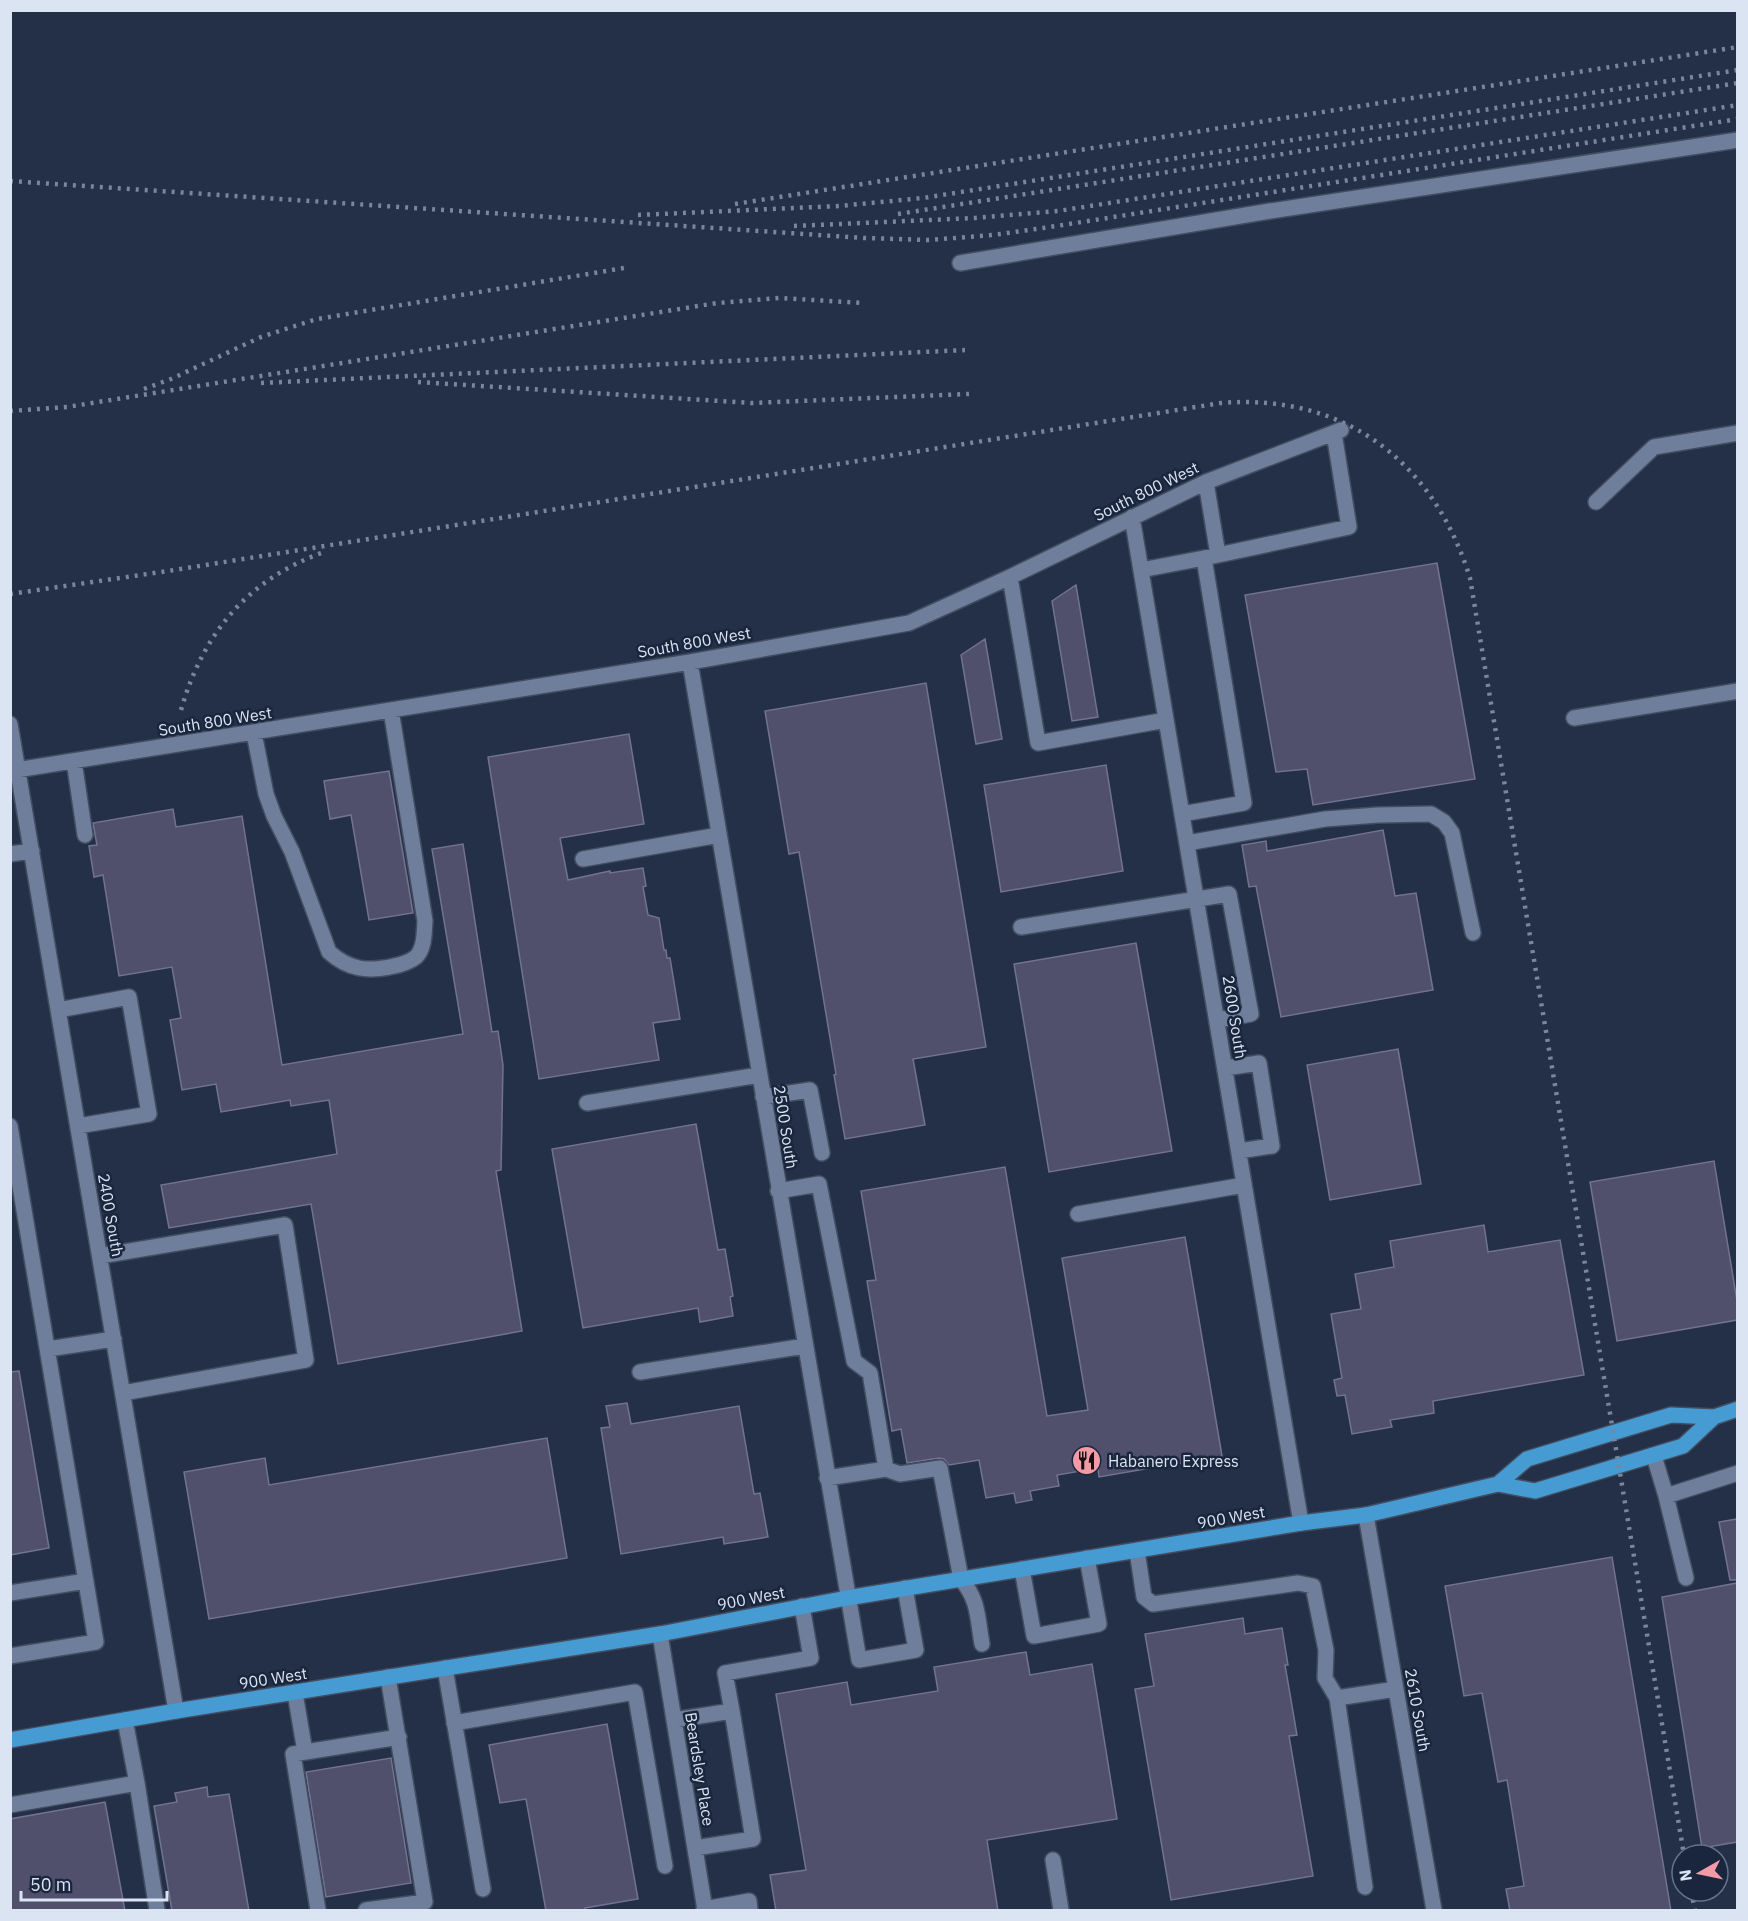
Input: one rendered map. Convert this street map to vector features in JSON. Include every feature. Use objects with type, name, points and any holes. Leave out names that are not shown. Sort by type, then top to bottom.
[{"type":"main road","name":"900 West","points":[[1498,1484],[1527,1459],[1671,1415],[1714,1417],[1737,1409]]},
{"type":"main road","name":"900 West","points":[[10,1740],[660,1634],[905,1588],[1301,1523],[1366,1515],[1498,1484],[1535,1491],[1683,1446],[1714,1417]]},
{"type":"street","points":[[960,262],[1270,210],[1737,140]]},
{"type":"street","name":"South 800 West","points":[[14,771],[690,662],[909,623],[1206,482],[1338,432],[1349,527],[1211,557]]},
{"type":"street","points":[[1596,502],[1654,447],[1737,433]]},
{"type":"street","points":[[1182,814],[1244,804],[1211,557],[1206,482]]},
{"type":"street","name":"2600 South","points":[[1132,518],[1301,1523]]},
{"type":"street","points":[[1141,570],[1211,557]]},
{"type":"street","points":[[1010,577],[1038,743],[1166,720]]},
{"type":"street","name":"2500 South","points":[[690,662],[804,1346],[859,1660],[916,1650],[905,1588]]},
{"type":"street","points":[[1574,718],[1737,691]]},
{"type":"street","points":[[254,733],[266,794],[292,852],[329,952],[341,962],[359,970],[379,970],[400,965],[416,956],[423,943],[425,921],[391,710]]},
{"type":"street","name":"2400 South","points":[[10,724],[14,771],[32,851],[177,1711]]},
{"type":"street","points":[[74,761],[85,835]]},
{"type":"street","points":[[1187,843],[1325,819],[1378,814],[1431,814],[1444,822],[1452,833],[1473,933]]},
{"type":"street","points":[[584,859],[719,836]]},
{"type":"street","points":[[10,854],[32,851]]},
{"type":"street","points":[[1021,927],[1229,894],[1251,1014],[1217,1020]]},
{"type":"street","points":[[58,1010],[129,998],[149,1114],[78,1126]]},
{"type":"street","points":[[1225,1068],[1259,1063],[1272,1146],[1239,1151]]},
{"type":"street","points":[[587,1103],[759,1075]]},
{"type":"street","points":[[763,1097],[810,1090],[822,1153]]},
{"type":"street","points":[[10,1126],[96,1642],[10,1656]]},
{"type":"street","points":[[778,1191],[819,1184],[854,1361],[870,1373],[886,1469]]},
{"type":"street","points":[[1078,1214],[1244,1185]]},
{"type":"street","points":[[100,1256],[285,1225],[306,1360],[123,1393]]},
{"type":"street","points":[[48,1349],[114,1339]]},
{"type":"street","points":[[640,1372],[804,1346]]},
{"type":"street","points":[[1654,1456],[1686,1578]]},
{"type":"street","points":[[827,1478],[886,1469],[900,1474],[940,1468],[961,1579],[975,1600],[981,1644]]},
{"type":"street","points":[[1666,1496],[1737,1473]]},
{"type":"street","name":"2610 South","points":[[1366,1515],[1434,1911]]},
{"type":"street","points":[[1137,1551],[1144,1597],[1153,1604],[1298,1583],[1313,1586],[1326,1650],[1325,1678],[1337,1698],[1365,1887]]},
{"type":"street","points":[[1022,1569],[1034,1636],[1099,1624],[1087,1558]]},
{"type":"street","points":[[10,1593],[86,1581]]},
{"type":"street","points":[[694,1848],[753,1839],[725,1673],[811,1658],[802,1606]]},
{"type":"street","name":"Beardsley Place","points":[[660,1634],[705,1910]]},
{"type":"street","points":[[445,1668],[483,1889]]},
{"type":"street","points":[[366,1911],[425,1902],[388,1677]]},
{"type":"street","points":[[1337,1698],[1396,1689]]},
{"type":"street","points":[[454,1723],[635,1692],[665,1866]]},
{"type":"street","points":[[295,1693],[305,1752]]},
{"type":"street","points":[[674,1720],[732,1711]]},
{"type":"street","points":[[125,1720],[158,1911]]},
{"type":"street","points":[[318,1911],[293,1754],[399,1737]]},
{"type":"street","points":[[10,1804],[137,1783]]},
{"type":"street","points":[[1053,1860],[1061,1911]]},
{"type":"street","points":[[705,1910],[748,1901],[750,1911]]},
{"type":"building","points":[[1437,563],[1475,779],[1313,805],[1307,769],[1276,772],[1245,595]]},
{"type":"building","points":[[1076,585],[1098,717],[1072,721],[1052,601]]},
{"type":"building","points":[[985,639],[1002,739],[976,744],[961,655]]},
{"type":"building","points":[[926,683],[986,1047],[913,1059],[925,1125],[845,1139],[799,852],[789,854],[765,711]]},
{"type":"building","points":[[629,734],[644,824],[560,838],[568,880],[610,871],[610,873],[643,868],[646,886],[643,887],[648,915],[659,918],[664,950],[666,950],[667,958],[670,958],[680,1019],[653,1023],[659,1060],[539,1079],[488,757]]},
{"type":"building","points":[[1106,765],[1123,871],[1001,892],[984,785]]},
{"type":"building","points":[[389,771],[413,913],[369,920],[351,815],[330,819],[324,781]]},
{"type":"building","points":[[173,809],[176,827],[242,816],[282,1065],[463,1034],[432,849],[463,844],[492,1032],[498,1031],[503,1065],[501,1170],[496,1171],[522,1331],[338,1364],[311,1204],[169,1228],[161,1185],[337,1154],[329,1100],[291,1106],[290,1100],[221,1112],[216,1084],[182,1090],[170,1020],[181,1018],[172,967],[119,976],[103,875],[94,877],[89,846],[97,845],[93,823]]},
{"type":"building","points":[[1383,830],[1395,896],[1416,893],[1433,990],[1281,1017],[1256,886],[1249,887],[1242,845],[1266,841],[1267,851]]},
{"type":"building","points":[[1136,943],[1172,1151],[1049,1172],[1014,964]]},
{"type":"building","points":[[1398,1049],[1421,1184],[1330,1200],[1307,1065]]},
{"type":"building","points":[[696,1124],[718,1250],[725,1249],[733,1296],[730,1297],[733,1316],[700,1322],[698,1308],[583,1328],[552,1149]]},
{"type":"building","points":[[1714,1161],[1737,1301],[1737,1320],[1617,1341],[1590,1182]]},
{"type":"building","points":[[1005,1167],[1047,1416],[1088,1410],[1062,1258],[1185,1237],[1222,1456],[1099,1477],[1098,1468],[1057,1475],[1059,1486],[1030,1491],[1032,1500],[1016,1503],[1014,1493],[986,1498],[979,1460],[949,1465],[944,1459],[939,1458],[907,1463],[901,1429],[892,1431],[867,1281],[876,1280],[861,1191]]},
{"type":"building","points":[[1484,1225],[1488,1252],[1560,1240],[1584,1375],[1433,1401],[1434,1413],[1390,1420],[1392,1427],[1352,1434],[1345,1395],[1337,1396],[1334,1380],[1342,1378],[1331,1314],[1361,1309],[1355,1274],[1394,1267],[1390,1241]]},
{"type":"building","points":[[19,1371],[49,1548],[10,1555],[10,1372]]},
{"type":"building","points":[[627,1403],[631,1424],[739,1406],[754,1494],[760,1493],[768,1537],[724,1544],[723,1537],[621,1554],[601,1428],[610,1427],[606,1406]]},
{"type":"building","points":[[547,1438],[567,1558],[209,1619],[184,1472],[265,1458],[269,1485]]},
{"type":"building","points":[[1737,1519],[1737,1580],[1730,1580],[1719,1522]]},
{"type":"building","points":[[1612,1557],[1671,1911],[1510,1911],[1506,1889],[1524,1886],[1507,1780],[1498,1782],[1482,1693],[1464,1696],[1445,1586]]},
{"type":"building","points":[[1737,1583],[1737,1842],[1701,1843],[1662,1597]]},
{"type":"building","points":[[1243,1618],[1245,1634],[1282,1628],[1288,1665],[1285,1665],[1297,1735],[1289,1736],[1313,1876],[1171,1900],[1135,1689],[1154,1686],[1145,1634]]},
{"type":"building","points":[[1026,1652],[1030,1675],[1092,1664],[1117,1819],[987,1840],[998,1911],[776,1911],[770,1875],[806,1870],[776,1694],[847,1682],[851,1705],[938,1691],[934,1667]]},
{"type":"building","points":[[607,1724],[638,1899],[585,1908],[585,1911],[546,1911],[526,1799],[500,1803],[489,1745]]},
{"type":"building","points":[[391,1758],[411,1883],[326,1897],[306,1772]]},
{"type":"building","points":[[207,1787],[208,1797],[229,1794],[249,1911],[172,1911],[154,1806],[177,1802],[175,1793]]},
{"type":"building","points":[[105,1802],[125,1911],[10,1911],[10,1819]]},
{"type":"railway","points":[[735,204],[1738,47]]},
{"type":"railway","points":[[638,215],[839,206],[923,198],[1738,70]]},
{"type":"railway","points":[[898,214],[1738,83]]},
{"type":"railway","points":[[794,226],[975,218],[1058,211],[1738,105]]},
{"type":"railway","points":[[10,181],[864,238],[929,240],[993,235],[1050,227],[1738,119]]},
{"type":"railway","points":[[144,389],[171,379],[261,337],[317,319],[624,268]]},
{"type":"railway","points":[[10,411],[67,407],[717,303],[779,298],[864,303]]},
{"type":"railway","points":[[261,383],[965,350]]},
{"type":"railway","points":[[418,382],[752,403],[969,394]]},
{"type":"railway","points":[[10,594],[168,571],[1221,403],[1266,403],[1307,410],[1345,423],[1378,443],[1408,469],[1433,500],[1454,537],[1470,578],[1682,1843]]},
{"type":"railway","points":[[181,710],[190,682],[202,657],[232,612],[273,577],[297,563],[324,552]]},
{"type":"railway","points":[[1694,1903],[1695,1910]]},
{"type":"place","name":"Habanero Express","points":[[1087,1461]]}]
